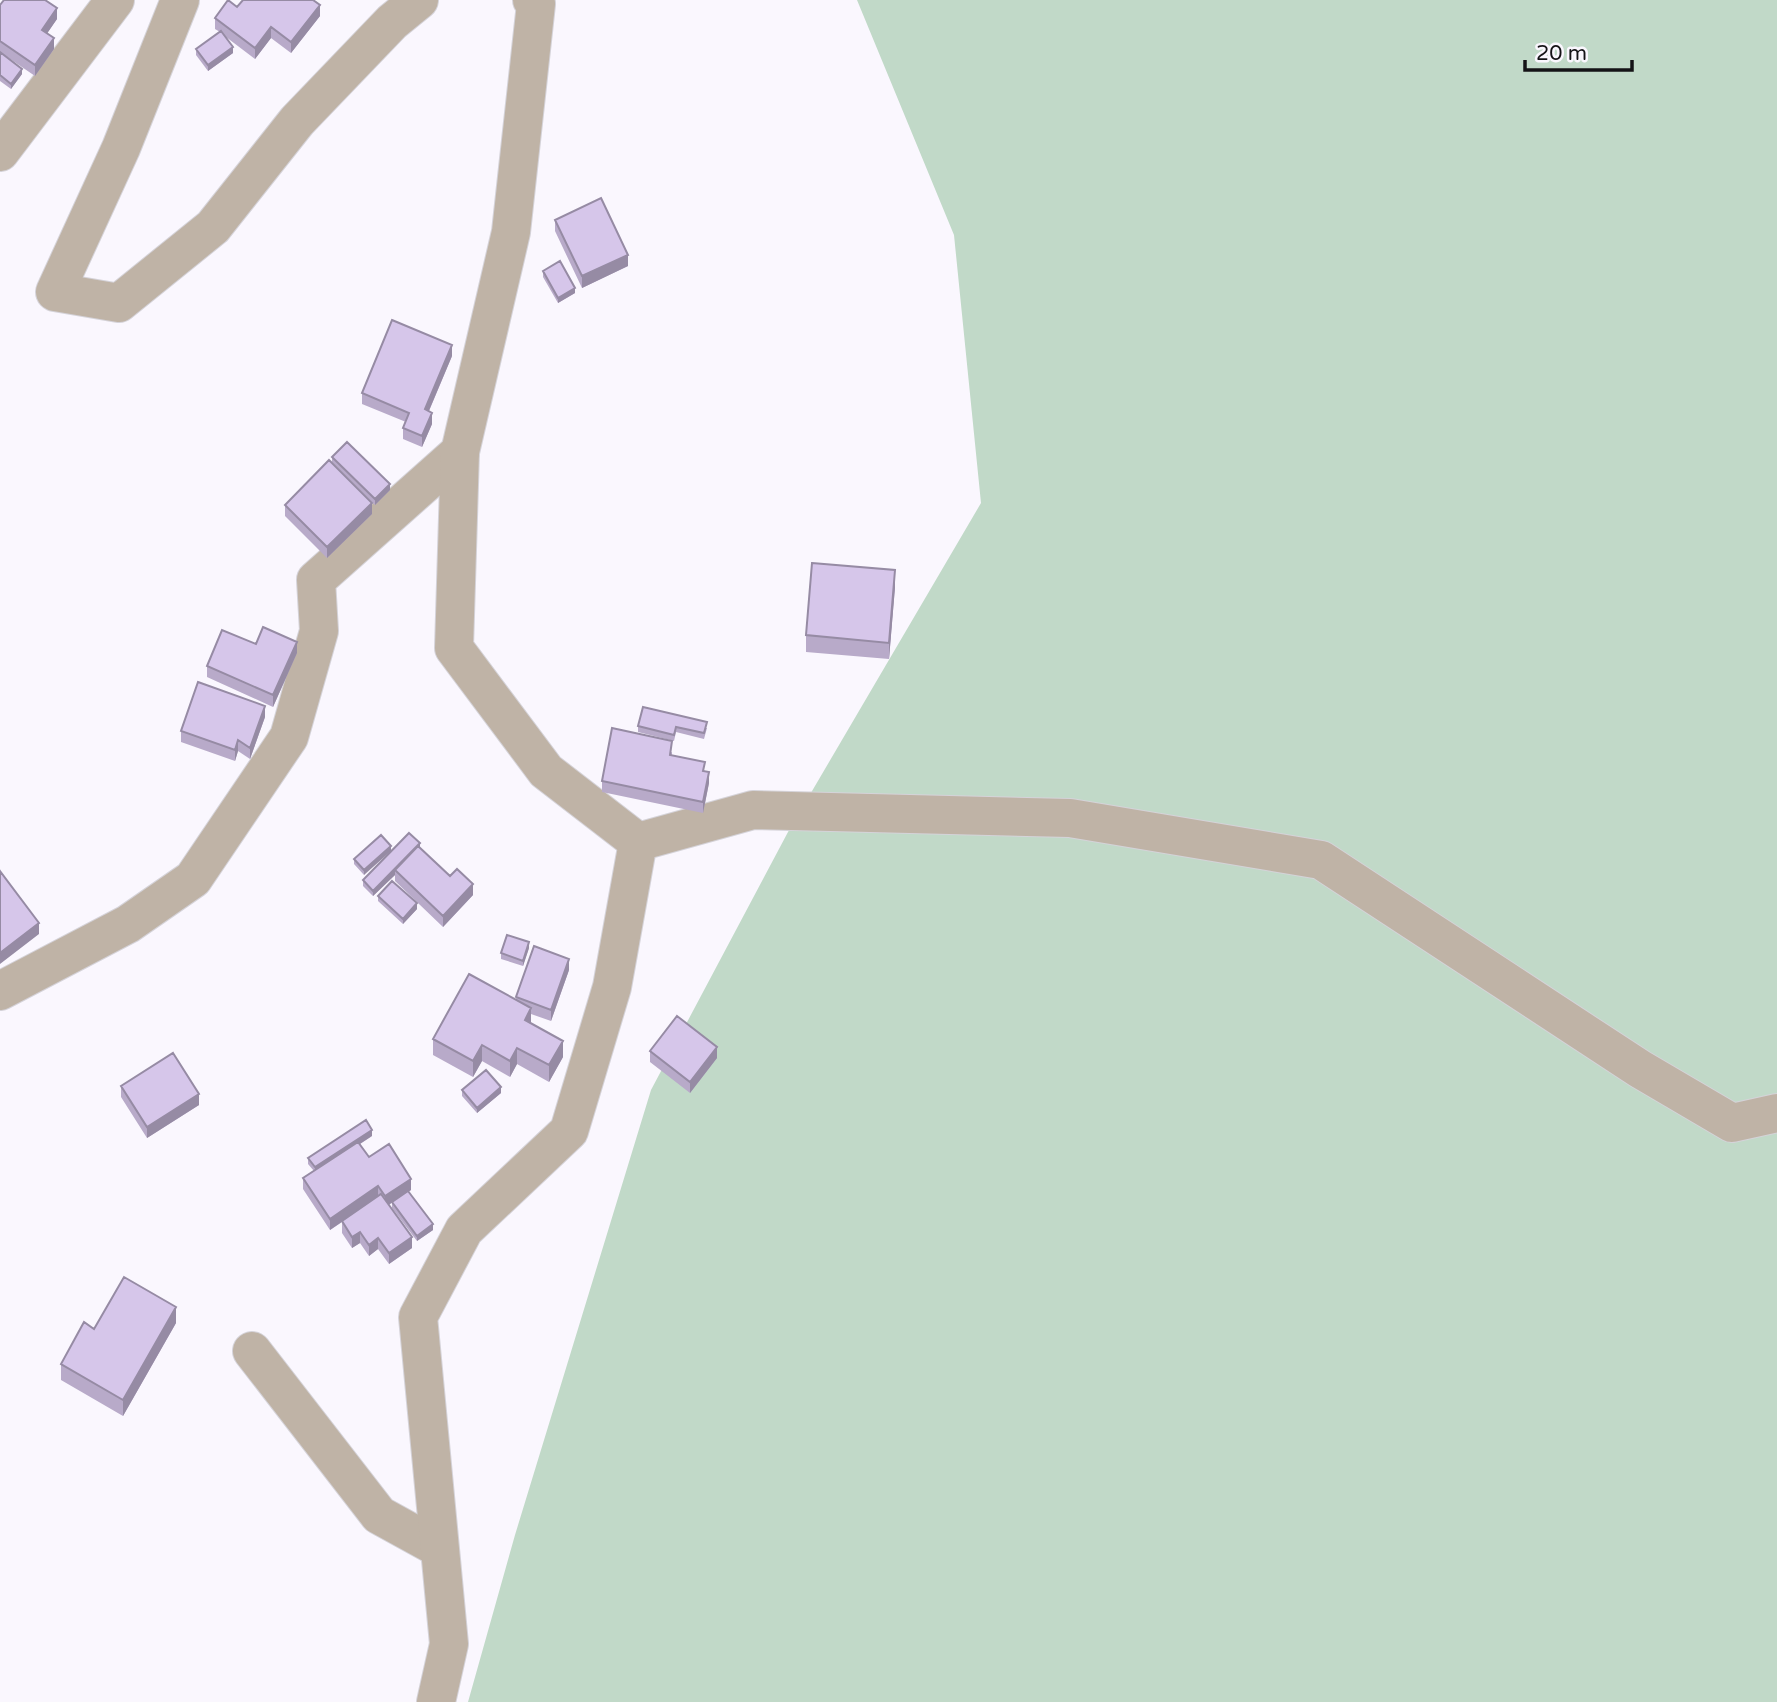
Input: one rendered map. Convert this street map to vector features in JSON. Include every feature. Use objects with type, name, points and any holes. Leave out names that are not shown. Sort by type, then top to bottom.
[{"type":"street","points":[[0,152],[115,0]]},
{"type":"street","points":[[180,0],[121,148],[55,292],[119,303],[212,227],[297,121],[392,22],[419,0]]},
{"type":"street","points":[[533,0],[537,4],[511,232],[460,452],[454,648],[547,771],[638,842]]},
{"type":"street","points":[[0,990],[128,924],[193,879],[289,737],[319,631],[316,580],[460,452]]},
{"type":"street","points":[[638,842],[752,810],[1070,818],[1321,860],[1640,1069],[1732,1123],[1777,1113]]},
{"type":"street","points":[[436,1702],[449,1644],[418,1317],[464,1230],[569,1131],[612,987],[638,842]]},
{"type":"street","points":[[252,1351],[379,1515],[439,1548]]},
{"type":"green space","points":[[857,0],[1777,0],[1777,1702],[468,1702],[515,1535],[651,1090],[788,832],[981,503],[954,235]]},
{"type":"building","points":[[4,0],[45,0],[57,8],[42,30],[54,38],[35,65],[0,41],[0,5]]},
{"type":"building","points":[[228,0],[237,7],[243,0],[313,0],[320,5],[291,42],[271,27],[255,48],[215,18]]},
{"type":"building","points":[[221,31],[233,47],[208,65],[196,49]]},
{"type":"building","points":[[0,52],[22,69],[11,84],[0,75]]},
{"type":"building","points":[[601,198],[628,255],[582,276],[555,220]]},
{"type":"building","points":[[560,261],[575,288],[558,298],[543,271]]},
{"type":"building","points":[[392,320],[452,345],[425,409],[432,413],[422,436],[403,428],[409,413],[362,393]]},
{"type":"building","points":[[347,442],[390,484],[375,499],[332,457]]},
{"type":"building","points":[[329,460],[372,503],[327,547],[285,505]]},
{"type":"building","points":[[812,563],[895,570],[889,643],[806,635]]},
{"type":"building","points":[[263,627],[297,642],[273,695],[207,666],[222,630],[256,644]]},
{"type":"building","points":[[198,682],[265,706],[250,748],[238,740],[235,750],[181,731]]},
{"type":"building","points":[[643,707],[707,722],[704,733],[676,727],[674,735],[638,726]]},
{"type":"building","points":[[612,728],[672,741],[670,755],[705,762],[703,771],[709,772],[703,802],[602,781]]},
{"type":"building","points":[[409,833],[420,843],[373,891],[363,880]]},
{"type":"building","points":[[381,835],[391,846],[364,870],[354,859]]},
{"type":"building","points":[[418,846],[450,876],[457,869],[473,884],[443,916],[395,870]]},
{"type":"building","points":[[0,871],[39,923],[0,953]]},
{"type":"building","points":[[392,881],[417,903],[403,919],[378,896]]},
{"type":"building","points":[[507,935],[529,942],[523,961],[501,953]]},
{"type":"building","points":[[534,946],[569,959],[551,1010],[516,997]]},
{"type":"building","points":[[469,974],[531,1008],[525,1020],[563,1041],[549,1065],[517,1048],[510,1061],[482,1045],[473,1061],[433,1039]]},
{"type":"building","points":[[677,1016],[717,1047],[690,1082],[650,1051]]},
{"type":"building","points":[[173,1053],[199,1094],[147,1127],[121,1086]]},
{"type":"building","points":[[486,1070],[501,1087],[477,1108],[462,1090]]},
{"type":"building","points":[[366,1120],[372,1130],[315,1167],[308,1158]]},
{"type":"building","points":[[358,1142],[369,1157],[389,1144],[411,1179],[385,1196],[378,1186],[330,1219],[303,1178]]},
{"type":"building","points":[[408,1191],[433,1224],[417,1236],[392,1202]]},
{"type":"building","points":[[381,1194],[412,1237],[389,1253],[378,1238],[369,1245],[360,1232],[352,1237],[342,1221]]},
{"type":"building","points":[[124,1277],[176,1307],[123,1400],[61,1364],[84,1322],[94,1329]]}]
